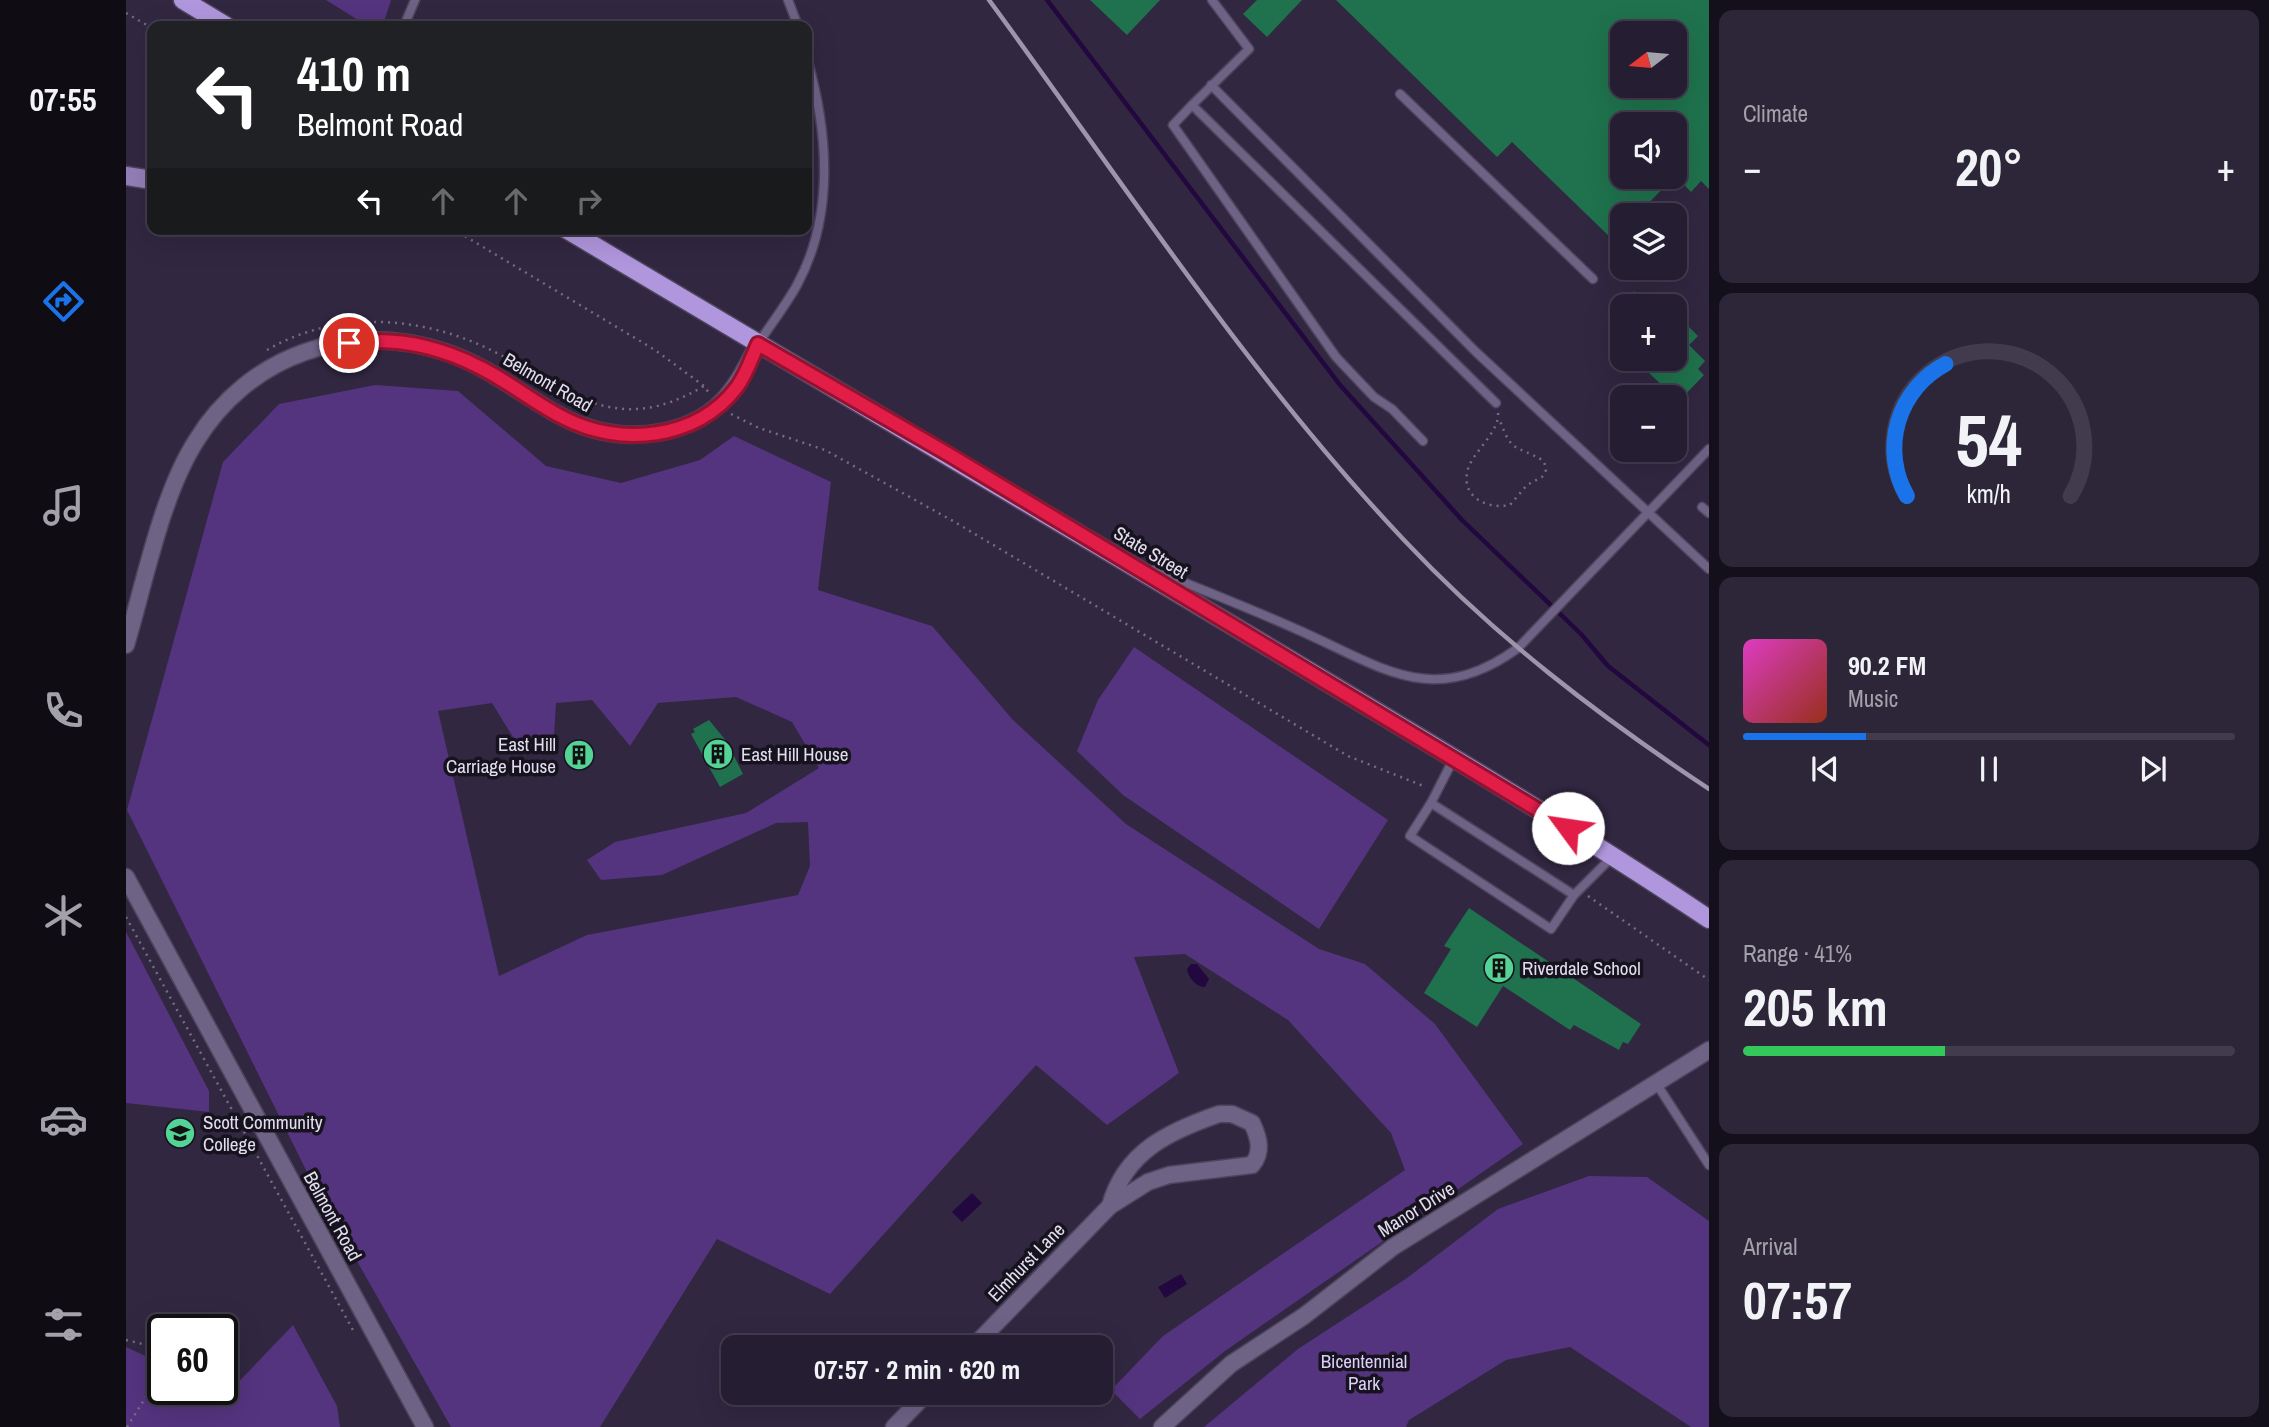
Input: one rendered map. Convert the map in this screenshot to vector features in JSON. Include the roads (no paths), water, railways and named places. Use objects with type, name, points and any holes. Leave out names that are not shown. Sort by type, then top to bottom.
[{"type":"main road","points":[[183,0],[218,21]]},
{"type":"main road","name":"State Street","points":[[576,235],[1454,758],[1614,855],[1709,919]]},
{"type":"street","points":[[126,176],[147,179]]},
{"type":"street","name":"Belmont Road","points":[[126,645],[175,482],[195,442],[235,393],[280,361],[323,346],[374,339],[403,341],[478,366],[563,418],[598,433],[634,437],[674,429],[709,414],[737,386],[758,344]]},
{"type":"street","name":"Belmont Road","points":[[126,877],[425,1427]]},
{"type":"street","name":"Manor Drive","points":[[1162,1427],[1231,1364],[1304,1316],[1393,1247],[1709,1050]]},
{"type":"street","name":"Elmhurst Lane","points":[[985,1335],[1110,1206],[1148,1182],[1169,1175],[1252,1165],[1259,1157],[1259,1143],[1252,1123],[1232,1114],[1219,1114],[1159,1139],[1140,1153],[1114,1192],[1110,1206]]},
{"type":"street","points":[[894,1427],[916,1405]]},
{"type":"lane","points":[[406,21],[415,0]]},
{"type":"lane","points":[[788,0],[796,21]]},
{"type":"lane","points":[[1212,0],[1249,49],[1173,125],[1336,357],[1374,397],[1392,409],[1423,441]]},
{"type":"lane","points":[[758,344],[798,284],[810,251],[825,190],[821,107],[812,76]]},
{"type":"lane","points":[[1211,85],[1470,345],[1709,569]]},
{"type":"lane","points":[[1400,94],[1593,279]]},
{"type":"lane","points":[[1192,105],[1496,403]]},
{"type":"lane","points":[[1111,552],[1406,677],[1464,677],[1491,668],[1518,648],[1709,449]]},
{"type":"lane","points":[[1454,758],[1410,836],[1551,929],[1576,892],[1614,855]]},
{"type":"lane","points":[[1431,803],[1576,892]]},
{"type":"lane","points":[[1656,1083],[1709,1165]]},
{"type":"waterway","points":[[1047,0],[1340,385],[1462,520],[1581,634],[1608,666],[1709,745]]},
{"type":"railway","points":[[989,0],[1240,345],[1292,412],[1404,540],[1511,642],[1628,733],[1709,789]]},
{"type":"place","name":"East Hill House","points":[[718,754]]},
{"type":"place","name":"East Hill Carriage House","points":[[579,755]]},
{"type":"place","name":"Riverdale School","points":[[1499,968]]},
{"type":"place","name":"Scott Community College","points":[[180,1133]]},
{"type":"park label","name":"Bicentennial Park","points":[[1364,1372]]}]
